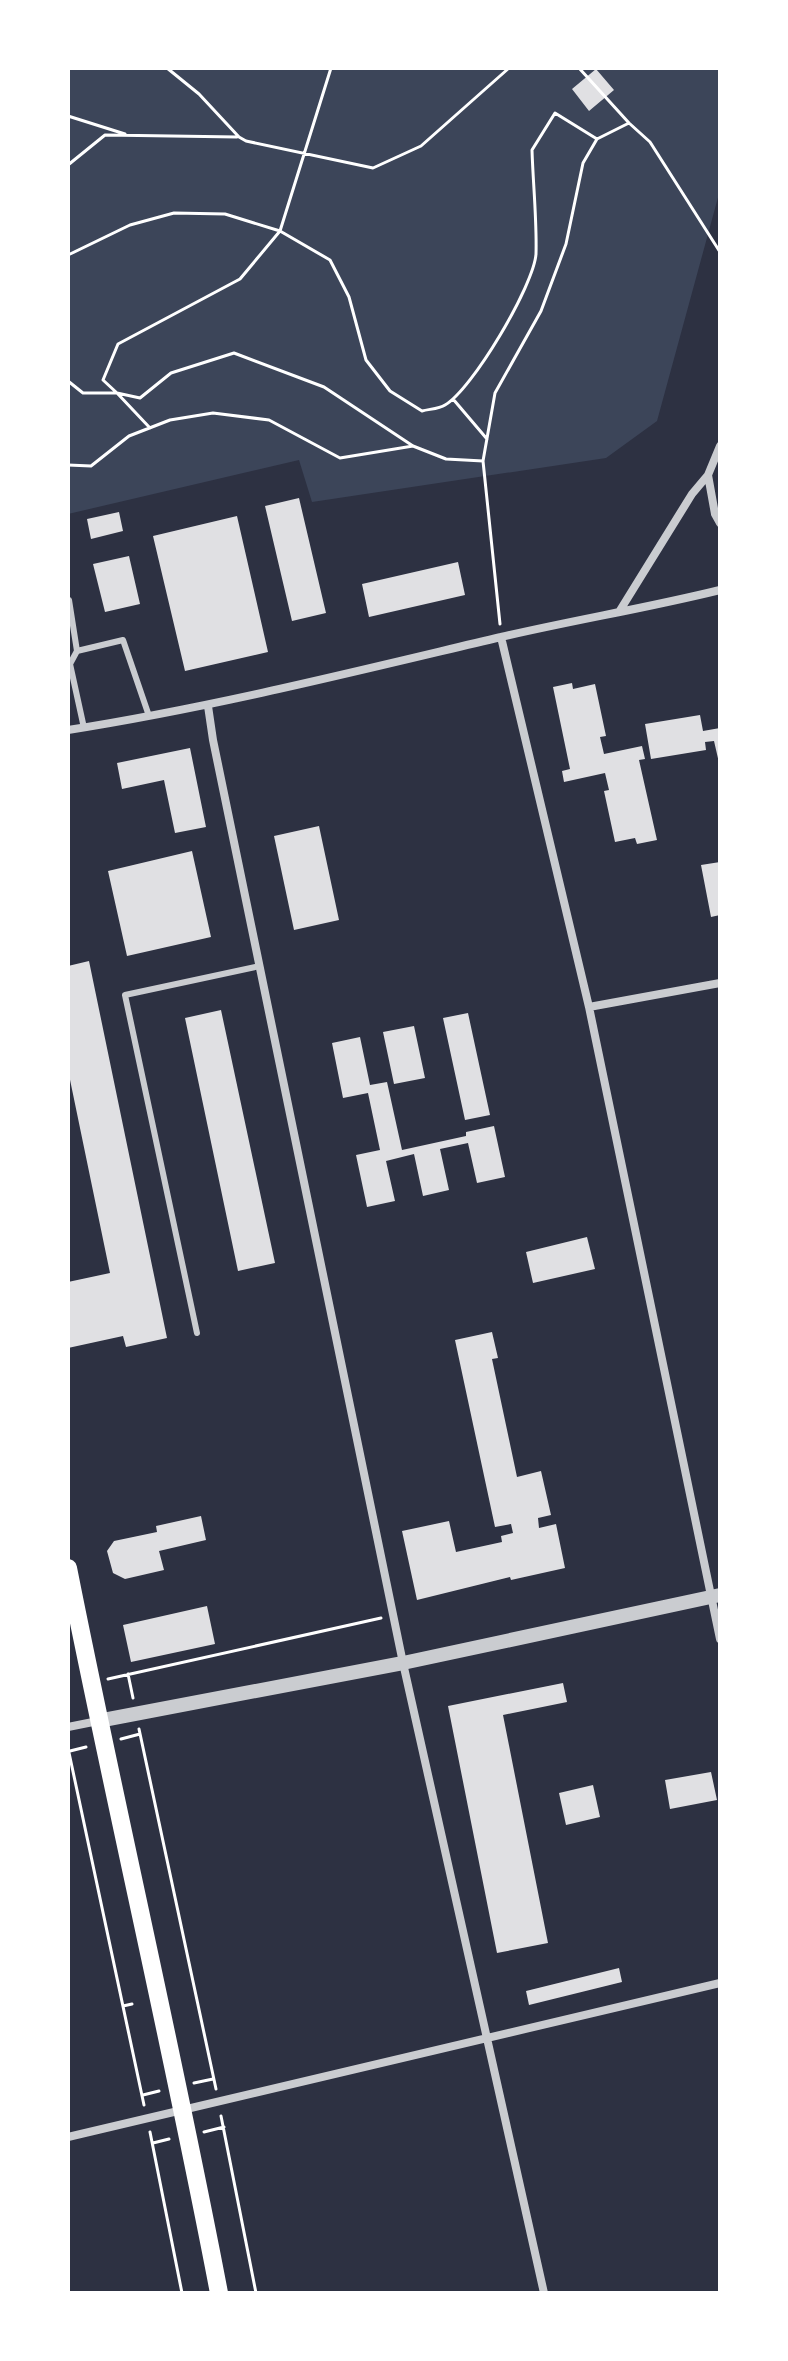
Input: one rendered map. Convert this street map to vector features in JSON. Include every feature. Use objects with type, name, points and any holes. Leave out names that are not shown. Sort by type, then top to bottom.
[{"type":"main road","points":[[68,1568],[98,1721],[184,2111],[219,2293]]},
{"type":"street","points":[[619,612],[692,494],[708,475],[719,449]]},
{"type":"street","points":[[708,475],[715,514],[720,523]]},
{"type":"street","points":[[68,730],[208,706],[501,637],[720,590]]},
{"type":"street","points":[[501,637],[589,1007],[716,1596],[720,1639]]},
{"type":"street","points":[[208,706],[403,1663],[544,2293]]},
{"type":"street","points":[[589,1007],[720,983]]},
{"type":"street","points":[[68,1727],[403,1663],[716,1596]]},
{"type":"street","points":[[68,2137],[720,1983]]},
{"type":"lane","points":[[69,600],[77,651],[70,664],[84,728]]},
{"type":"lane","points":[[77,651],[123,640],[149,716]]},
{"type":"lane","points":[[197,1333],[125,995],[260,966]]},
{"type":"path","points":[[167,68],[199,94],[246,141],[373,168],[421,146],[509,68]]},
{"type":"path","points":[[150,428],[103,380],[118,344],[240,279],[280,231],[331,68]]},
{"type":"path","points":[[579,68],[650,142],[720,252]]},
{"type":"path","points":[[68,255],[130,225],[174,213],[225,214],[280,231],[330,260],[349,297],[366,360],[390,391],[422,411],[445,406],[467,384],[492,349],[522,294],[536,257],[532,150],[537,139],[555,113],[597,139]]},
{"type":"path","points":[[68,116],[129,135]]},
{"type":"path","points":[[501,637],[483,461],[495,393],[541,311],[566,244],[583,163],[597,139],[629,123]]},
{"type":"path","points":[[68,165],[105,135],[239,137]]},
{"type":"path","points":[[68,381],[83,393],[117,393],[140,398],[171,373],[234,353],[324,387],[413,446],[446,459],[483,461]]},
{"type":"path","points":[[453,398],[487,439]]},
{"type":"path","points":[[68,465],[91,466],[129,436],[170,420],[213,413],[269,420],[340,458],[413,446]]},
{"type":"path","points":[[90,1683],[393,1615]]},
{"type":"path","points":[[128,1674],[256,2293]]},
{"type":"path","points":[[68,1748],[182,2293]]},
{"type":"path","points":[[123,2006],[132,2004]]},
{"type":"shaded area","points":[[68,68],[720,68],[720,190],[657,421],[606,458],[312,502],[299,460],[68,514]]},
{"type":"building","points":[[596,69],[614,90],[589,111],[572,89]]},
{"type":"building","points":[[299,498],[326,613],[292,621],[265,506]]},
{"type":"building","points":[[119,512],[123,531],[91,539],[87,519]]},
{"type":"building","points":[[237,516],[268,652],[185,671],[153,536]]},
{"type":"building","points":[[129,556],[140,604],[105,612],[93,564]]},
{"type":"building","points":[[458,562],[465,595],[369,617],[362,584]]},
{"type":"building","points":[[572,683],[573,689],[595,684],[606,736],[600,737],[604,754],[642,746],[645,759],[639,760],[657,840],[637,844],[635,838],[615,842],[604,791],[609,790],[605,773],[564,782],[562,771],[570,769],[553,687]]},
{"type":"building","points":[[700,715],[703,731],[720,728],[720,767],[714,741],[705,742],[706,750],[651,759],[645,724]]},
{"type":"building","points":[[190,748],[206,827],[175,833],[164,780],[122,789],[117,763]]},
{"type":"building","points":[[319,826],[339,920],[294,930],[274,836]]},
{"type":"building","points":[[192,851],[211,937],[127,956],[108,871]]},
{"type":"building","points":[[720,862],[720,915],[711,917],[701,865]]},
{"type":"building","points":[[89,961],[167,1338],[126,1347],[123,1336],[68,1348],[68,1282],[110,1273],[68,1070],[68,966]]},
{"type":"building","points":[[221,1010],[275,1263],[238,1271],[185,1018]]},
{"type":"building","points":[[468,1013],[490,1115],[465,1120],[443,1018]]},
{"type":"building","points":[[414,1026],[425,1078],[394,1084],[383,1032]]},
{"type":"building","points":[[360,1037],[370,1085],[387,1082],[402,1150],[466,1136],[466,1132],[494,1126],[505,1177],[477,1183],[468,1143],[440,1149],[449,1190],[423,1196],[414,1154],[386,1161],[395,1201],[367,1207],[356,1155],[380,1150],[368,1093],[343,1098],[332,1043]]},
{"type":"building","points":[[587,1237],[595,1269],[533,1283],[526,1252]]},
{"type":"building","points":[[492,1332],[498,1358],[492,1359],[517,1477],[541,1471],[551,1515],[538,1518],[539,1528],[556,1524],[565,1568],[511,1580],[510,1577],[417,1600],[402,1531],[449,1521],[456,1552],[502,1542],[501,1536],[513,1533],[511,1524],[495,1527],[455,1340]]},
{"type":"building","points":[[201,1516],[206,1540],[159,1551],[164,1570],[125,1579],[113,1573],[107,1551],[114,1541],[157,1532],[156,1526]]},
{"type":"building","points":[[207,1606],[215,1644],[131,1662],[123,1625]]},
{"type":"building","points":[[563,1683],[567,1702],[503,1715],[548,1943],[497,1953],[448,1706]]},
{"type":"building","points":[[711,1772],[717,1800],[670,1809],[665,1780]]},
{"type":"building","points":[[593,1785],[600,1817],[566,1825],[559,1793]]},
{"type":"building","points":[[619,1968],[622,1982],[529,2005],[526,1991]]}]
